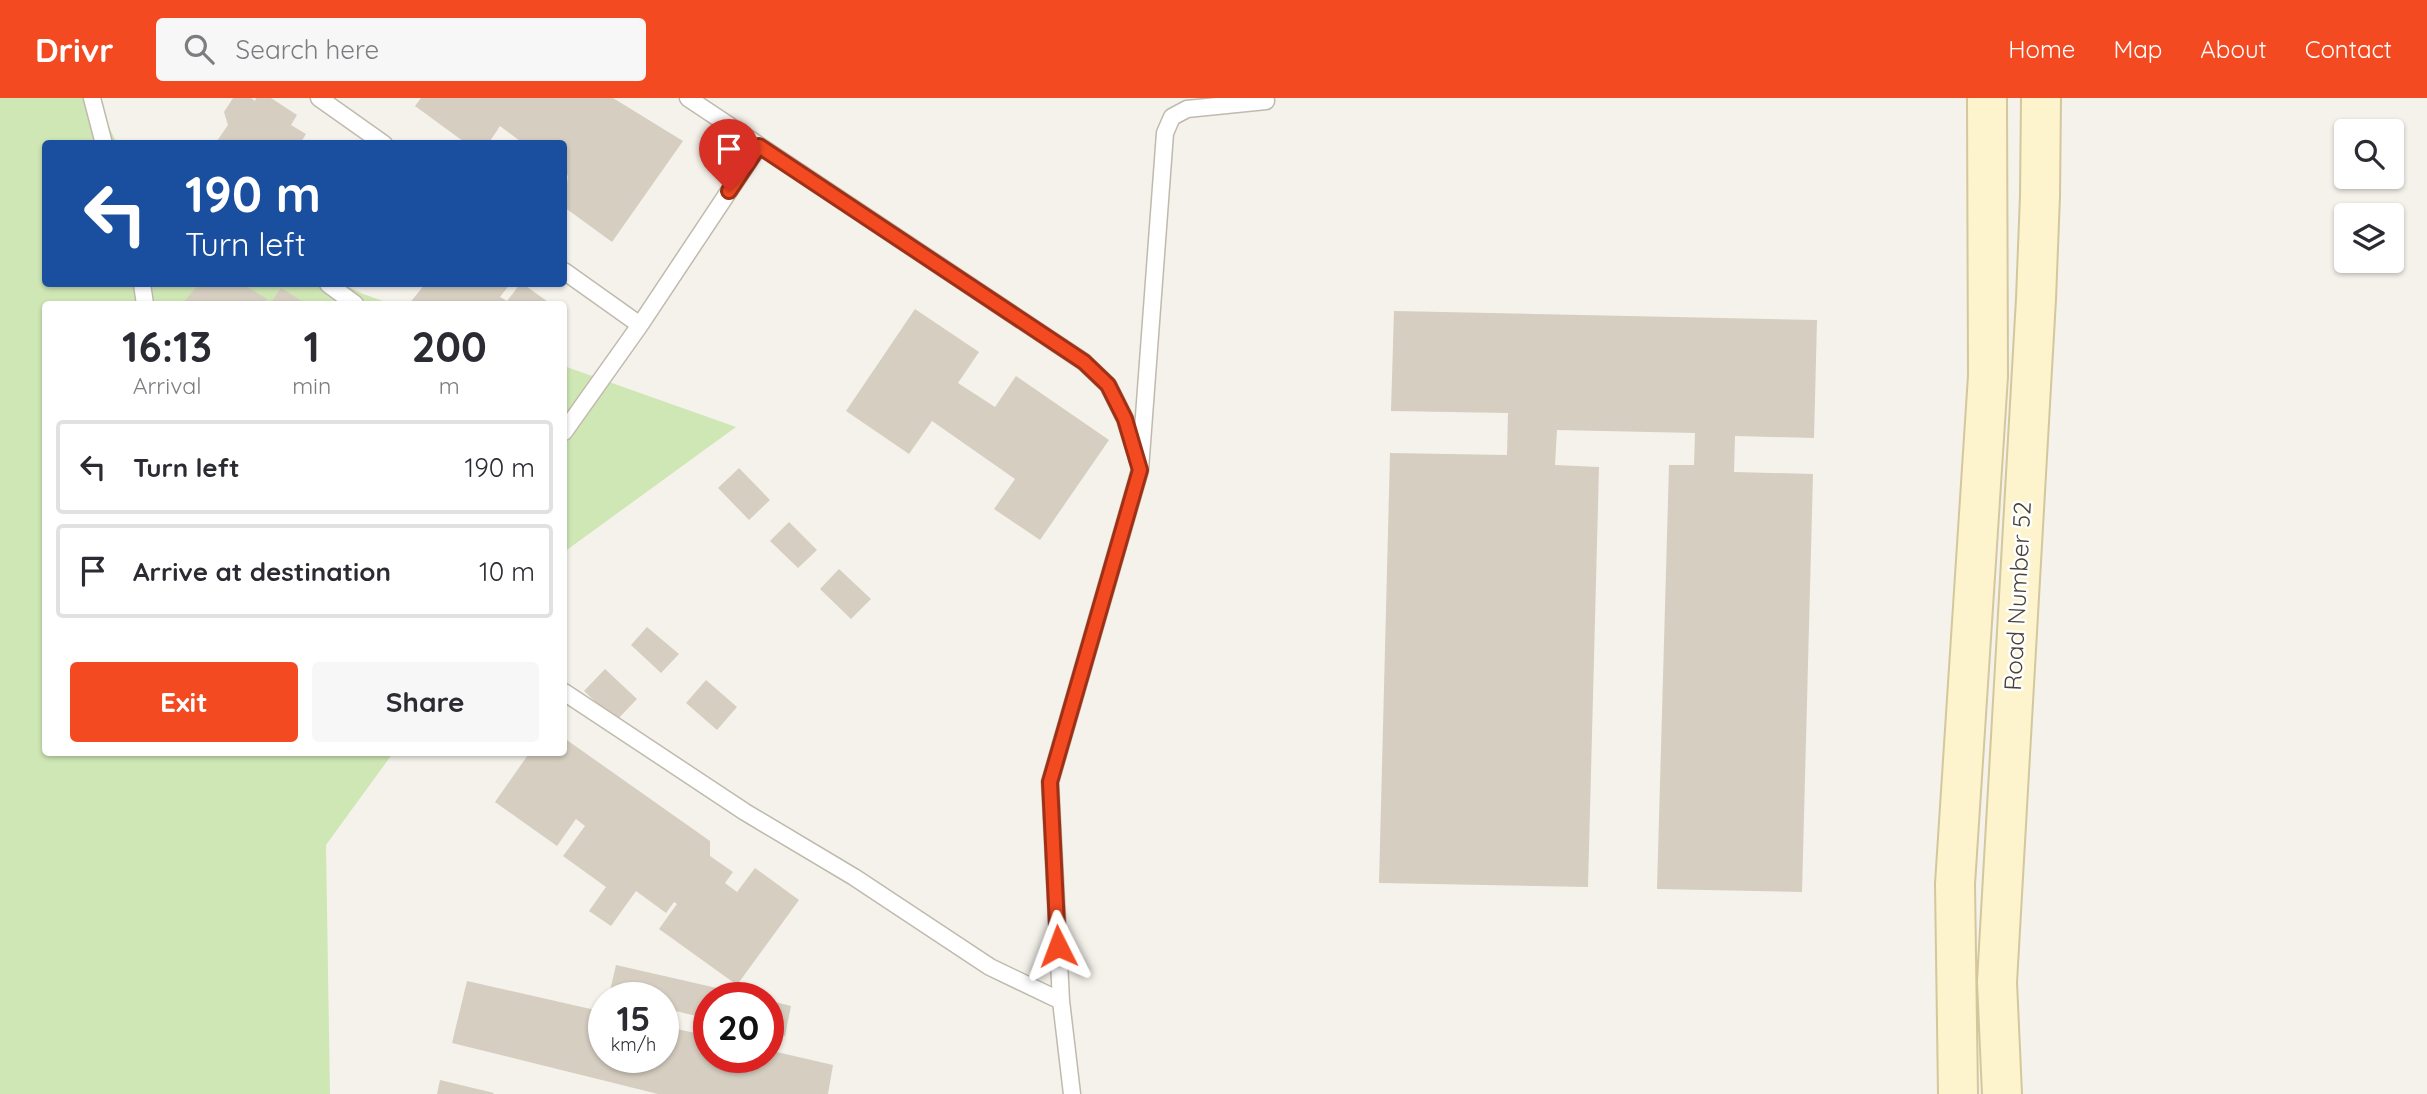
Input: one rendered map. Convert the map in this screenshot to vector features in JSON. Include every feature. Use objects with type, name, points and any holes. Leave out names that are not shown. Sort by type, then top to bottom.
[{"type":"main road","name":"Road Number 52","points":[[1958,1094],[1955,884],[1988,376],[1987,98]]},
{"type":"main road","name":"Road Number 52","points":[[2002,1094],[1997,982],[2036,299],[2041,98]]},
{"type":"lane","points":[[92,98],[103,140]]},
{"type":"lane","points":[[319,98],[378,140]]},
{"type":"lane","points":[[688,98],[1084,362],[1108,385],[1125,419],[1140,470]]},
{"type":"lane","points":[[1072,1094],[1061,1001],[1050,782],[1140,470],[1165,133],[1172,117],[1186,109],[1266,101]]},
{"type":"lane","points":[[567,428],[640,325],[759,146]]},
{"type":"lane","points":[[567,273],[640,325]]},
{"type":"lane","points":[[332,287],[351,301]]},
{"type":"lane","points":[[567,694],[745,812],[854,877],[990,967],[1061,1001]]},
{"type":"green space","points":[[0,98],[94,98],[115,140],[42,140],[42,287],[349,287],[383,301],[42,301],[42,756],[391,756],[326,845],[330,1094],[0,1094]]},
{"type":"green space","points":[[567,367],[736,427],[567,550]]},
{"type":"building","points":[[233,98],[251,98],[255,101],[256,98],[271,98],[297,115],[291,125],[306,134],[302,140],[218,140],[228,125],[224,112]]},
{"type":"building","points":[[421,98],[613,98],[683,141],[612,242],[567,209],[567,140],[519,140],[500,126],[491,140],[462,140],[415,106]]},
{"type":"building","points":[[196,287],[248,287],[267,299],[266,301],[185,301]]},
{"type":"building","points":[[423,287],[508,287],[500,297],[507,301],[411,301]]},
{"type":"building","points":[[518,287],[527,287],[547,301],[507,301]]},
{"type":"building","points":[[281,288],[302,301],[272,301]]},
{"type":"building","points":[[915,309],[979,352],[958,383],[995,407],[1016,376],[1109,440],[1040,540],[994,509],[1015,479],[932,421],[909,454],[846,411]]},
{"type":"building","points":[[1394,311],[1817,320],[1814,438],[1735,436],[1734,472],[1813,474],[1802,892],[1657,889],[1669,465],[1694,465],[1695,433],[1557,430],[1555,465],[1599,467],[1588,887],[1379,883],[1390,453],[1507,455],[1508,413],[1391,411]]},
{"type":"building","points":[[739,468],[770,500],[749,520],[718,488]]},
{"type":"building","points":[[789,522],[817,550],[798,568],[770,541]]},
{"type":"building","points":[[839,569],[871,599],[851,619],[820,589]]},
{"type":"building","points":[[647,627],[679,654],[661,673],[631,645]]},
{"type":"building","points":[[605,669],[637,699],[616,721],[584,691]]},
{"type":"building","points":[[706,680],[737,707],[717,730],[686,703]]},
{"type":"building","points":[[567,740],[710,841],[710,856],[733,872],[725,883],[737,892],[755,868],[799,900],[739,982],[733,982],[659,929],[677,904],[674,902],[666,913],[636,891],[611,926],[589,911],[606,887],[563,856],[585,826],[576,819],[557,846],[495,802],[527,756],[567,756]]},
{"type":"building","points":[[616,965],[693,983],[693,1015],[679,1012],[679,982],[612,982]]},
{"type":"building","points":[[467,981],[588,1008],[588,1073],[679,1073],[679,1029],[693,1033],[693,1073],[784,1073],[784,1054],[833,1065],[828,1094],[658,1094],[452,1043]]},
{"type":"building","points":[[784,1004],[791,1006],[784,1036]]},
{"type":"building","points":[[440,1080],[494,1093],[437,1094]]},
{"type":"route","points":[[729,191],[759,146],[1084,362],[1108,385],[1125,419],[1140,470],[1050,782],[1058,946]]}]
